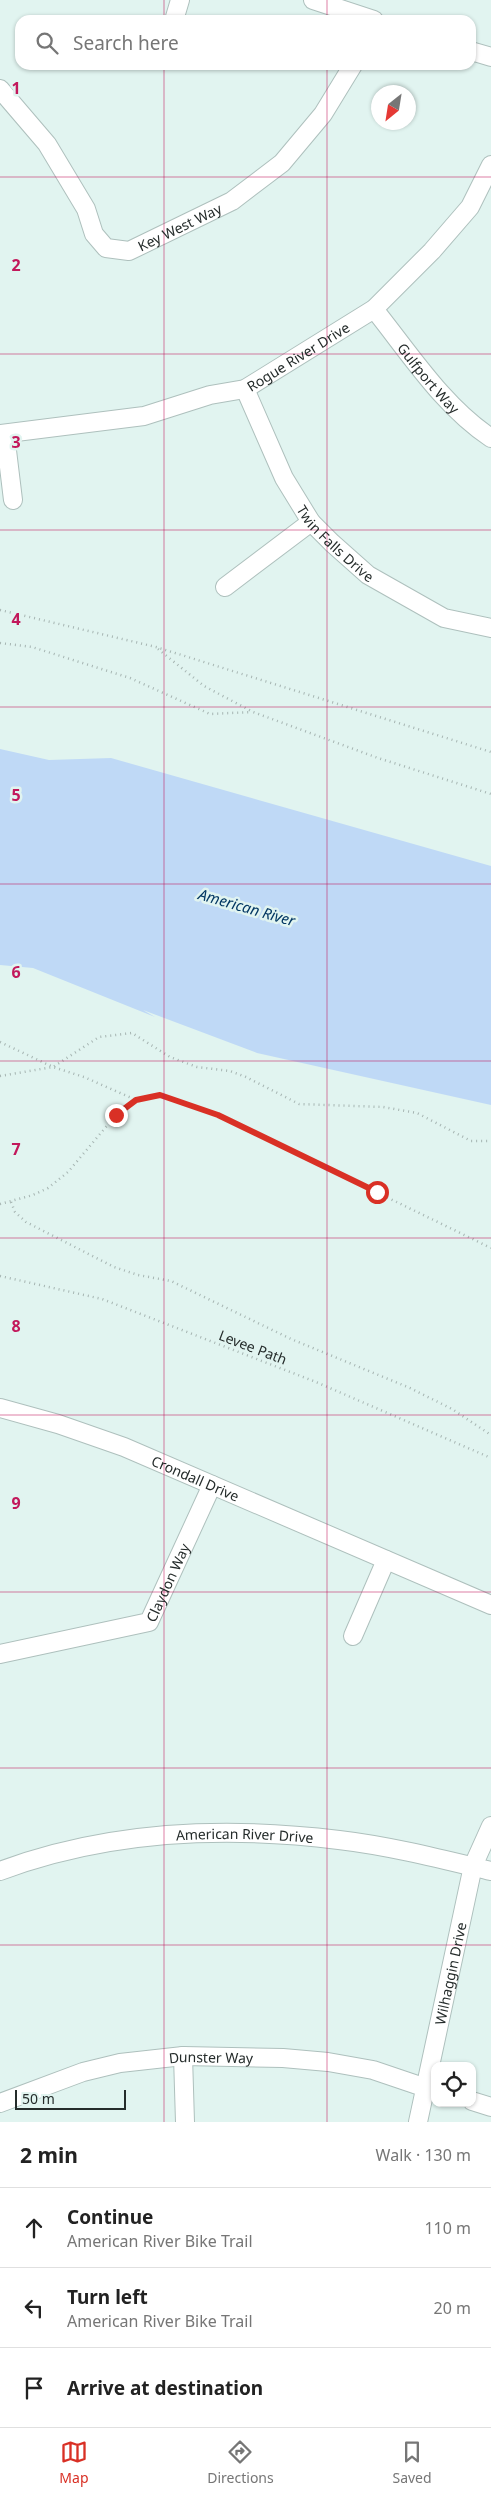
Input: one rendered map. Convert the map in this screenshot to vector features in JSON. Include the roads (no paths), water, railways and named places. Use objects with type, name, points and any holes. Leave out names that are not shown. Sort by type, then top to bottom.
[{"type":"street","points":[[313,0],[358,15]]},
{"type":"street","points":[[476,52],[491,57]]},
{"type":"street","name":"Key West Way","points":[[0,89],[47,144],[86,209],[94,234],[106,248],[129,251],[232,201],[282,163],[323,114],[350,70]]},
{"type":"street","name":"Rogue River Drive","points":[[13,500],[3,434],[144,416],[210,395],[245,389],[374,310],[432,251],[470,207],[491,165]]},
{"type":"street","name":"Gulfport Way","points":[[374,310],[452,405],[470,423],[491,438]]},
{"type":"street","name":"Twin Falls Drive","points":[[245,389],[284,478],[311,522],[368,575],[444,618],[491,628]]},
{"type":"street","points":[[225,587],[311,522]]},
{"type":"street","name":"Crondall Drive","points":[[0,1408],[58,1424],[116,1444],[491,1605]]},
{"type":"street","name":"Claydon Way","points":[[0,1654],[149,1622],[212,1484]]},
{"type":"street","points":[[353,1636],[386,1560]]},
{"type":"street","name":"Wilhaggin Drive","points":[[418,2122],[429,2089],[473,1866],[491,1826]]},
{"type":"street","name":"American River Drive","points":[[0,1871],[29,1860],[86,1845],[128,1839],[224,1834],[340,1840],[491,1871]]},
{"type":"street","points":[[183,2056],[186,2122]]},
{"type":"street","name":"Dunster Way","points":[[0,2103],[84,2072],[120,2063],[183,2056],[283,2058],[328,2062],[373,2070],[429,2089]]},
{"type":"street","points":[[476,2103],[491,2107]]},
{"type":"water","name":"American River","points":[[0,749],[49,760],[111,758],[491,866],[491,1105],[257,1053],[143,1010],[155,1017],[33,968],[0,965]]}]
